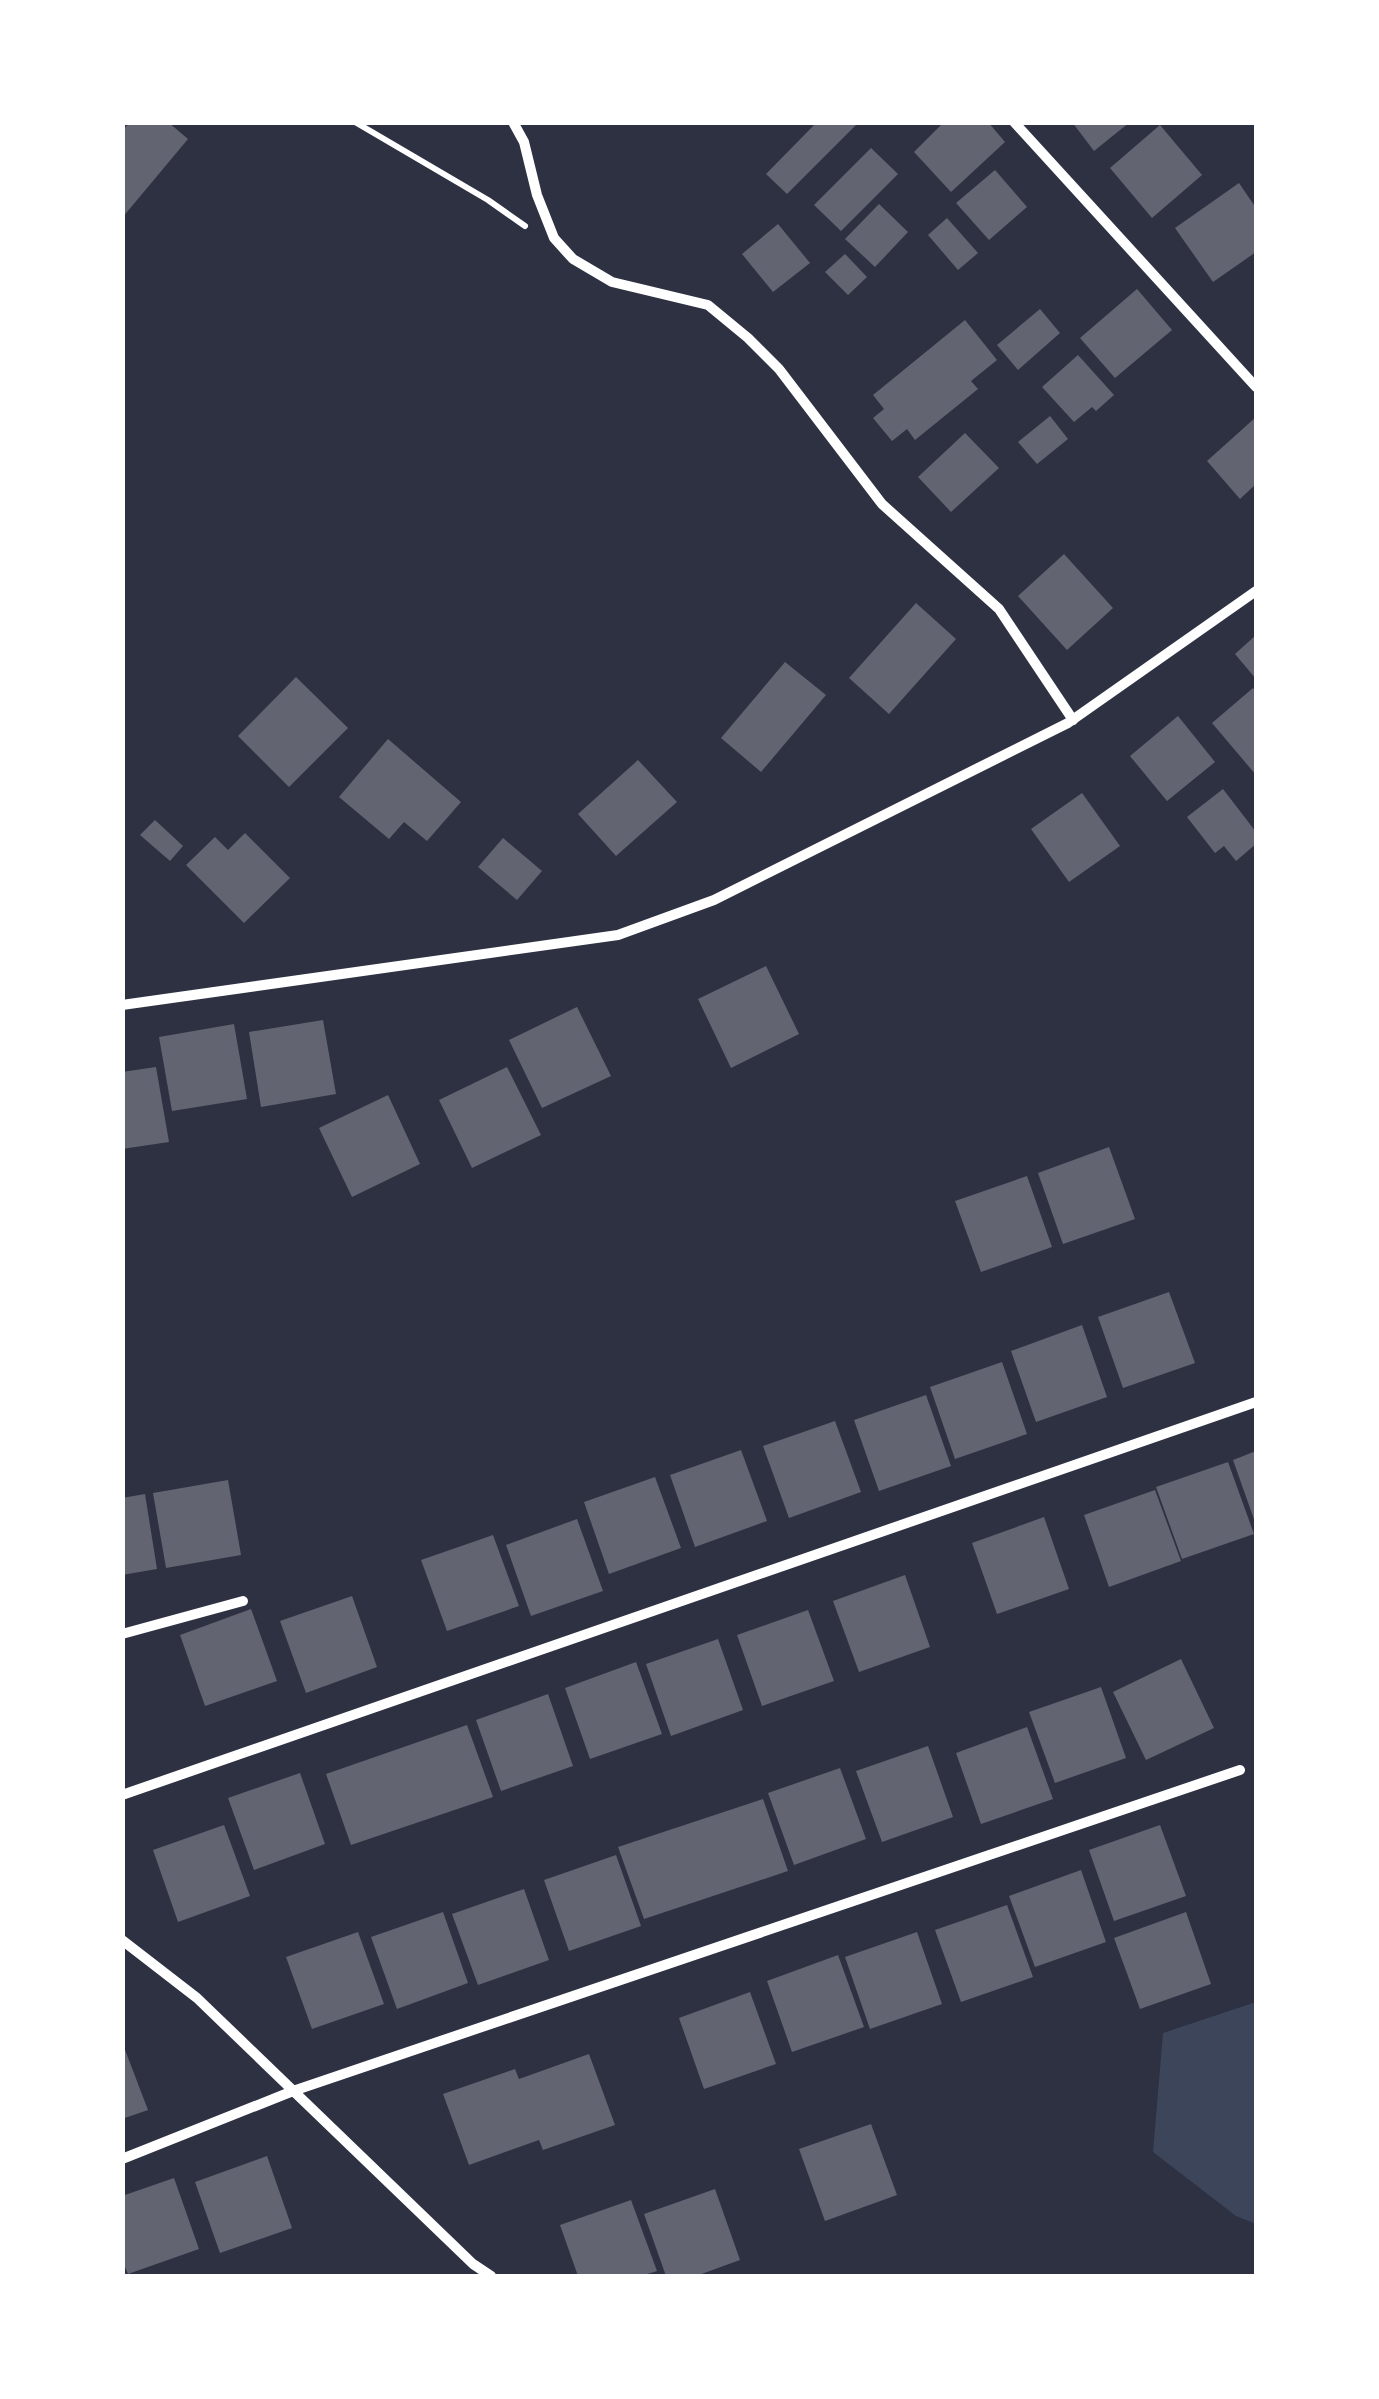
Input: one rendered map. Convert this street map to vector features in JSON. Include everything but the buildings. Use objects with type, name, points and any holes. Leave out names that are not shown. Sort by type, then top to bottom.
[{"type":"street","points":[[512,122],[524,142],[537,195],[554,238],[590,272],[645,292],[708,304],[748,338],[778,369],[882,504],[999,610],[1073,720]]},
{"type":"street","points":[[1014,122],[1256,386]]},
{"type":"street","points":[[122,1005],[618,935],[714,900],[1073,720],[1256,591]]},
{"type":"street","points":[[122,1795],[1256,1402]]},
{"type":"street","points":[[122,1634],[244,1601]]},
{"type":"street","points":[[122,2158],[293,2091],[1240,1770]]},
{"type":"street","points":[[122,1940],[196,1998],[473,2264],[491,2276]]},
{"type":"path","points":[[355,122],[488,200],[518,224],[554,238]]},
{"type":"shaded area","points":[[1253,2003],[1256,2224],[1236,2216],[1153,2152],[1163,2033]]}]
